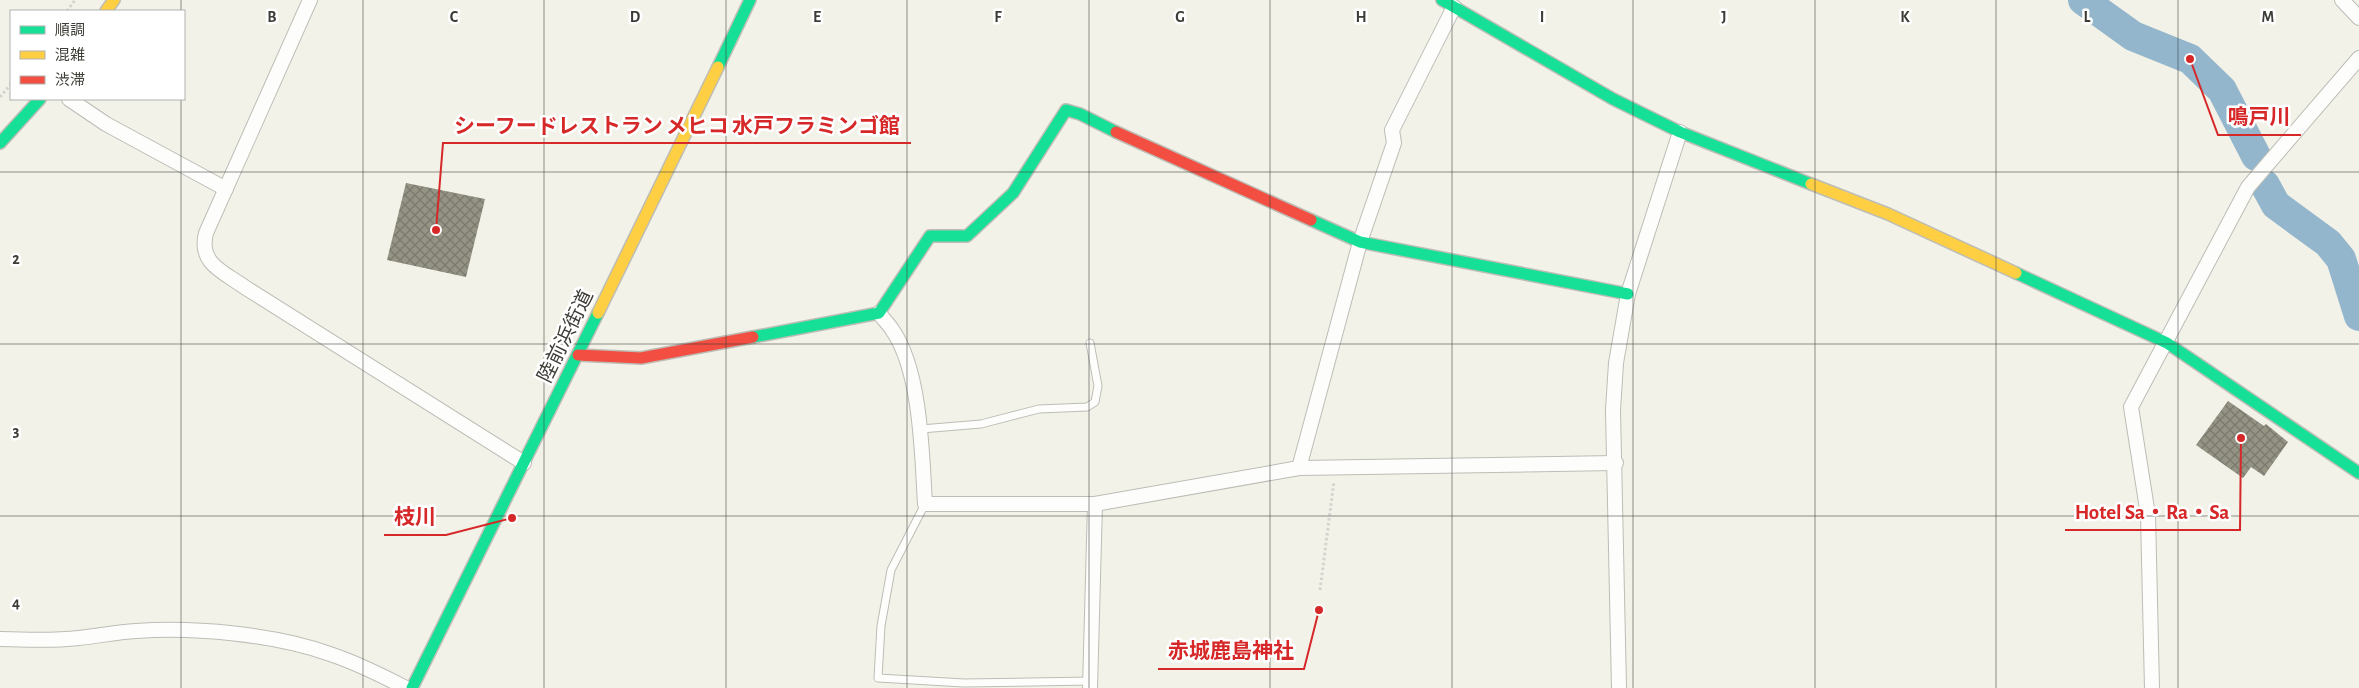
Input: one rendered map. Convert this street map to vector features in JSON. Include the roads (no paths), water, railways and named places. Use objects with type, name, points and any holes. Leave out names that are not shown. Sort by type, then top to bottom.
[{"type":"street","points":[[310,0],[206,233],[202,246],[206,257],[246,288],[524,463]]},
{"type":"street","name":"陸前浜街道","points":[[412,688],[578,355],[750,0]]},
{"type":"street","points":[[2342,0],[2359,18]]},
{"type":"street","points":[[1299,468],[1360,242],[1394,143],[1392,130],[1448,3],[1613,99],[1680,132],[1888,214],[2167,343],[2359,473]]},
{"type":"street","points":[[2152,688],[2148,515],[2132,407],[2248,187],[2359,58]]},
{"type":"street","points":[[0,143],[39,100]]},
{"type":"street","points":[[70,100],[106,124],[226,189]]},
{"type":"street","points":[[578,355],[641,358],[879,313],[930,236],[967,236],[1013,193],[1066,110],[1080,114],[1177,161],[1360,242],[1628,294]]},
{"type":"street","points":[[1620,688],[1616,464],[1613,410],[1616,363],[1628,294],[1680,132]]},
{"type":"street","points":[[879,313],[894,331],[908,361],[921,429],[925,504],[1095,504],[1299,468],[1616,464]]},
{"type":"street","points":[[1090,684],[1095,504]]},
{"type":"street","points":[[0,639],[78,638],[145,630],[202,630],[259,636],[328,653],[368,668],[406,688]]},
{"type":"lane","points":[[921,429],[981,424],[1039,409],[1087,406],[1096,402],[1098,386],[1090,343]]},
{"type":"lane","points":[[925,504],[891,570],[881,626],[878,678],[964,683],[1090,684]]},
{"type":"waterway","points":[[2083,0],[2133,36],[2190,59],[2222,90],[2256,156]]},
{"type":"waterway","points":[[2265,185],[2276,205],[2328,243],[2341,259],[2359,316]]},
{"type":"place","name":"鳴戸川","points":[[2190,59]]},
{"type":"place","name":"シーフードレストラン メヒコ 水戸フラミンゴ館","points":[[436,230]]},
{"type":"place","name":"Hotel Sa・Ra・Sa","points":[[2241,438]]},
{"type":"place","name":"枝川","points":[[512,518]]},
{"type":"place","name":"赤城鹿島神社","points":[[1319,610]]}]
